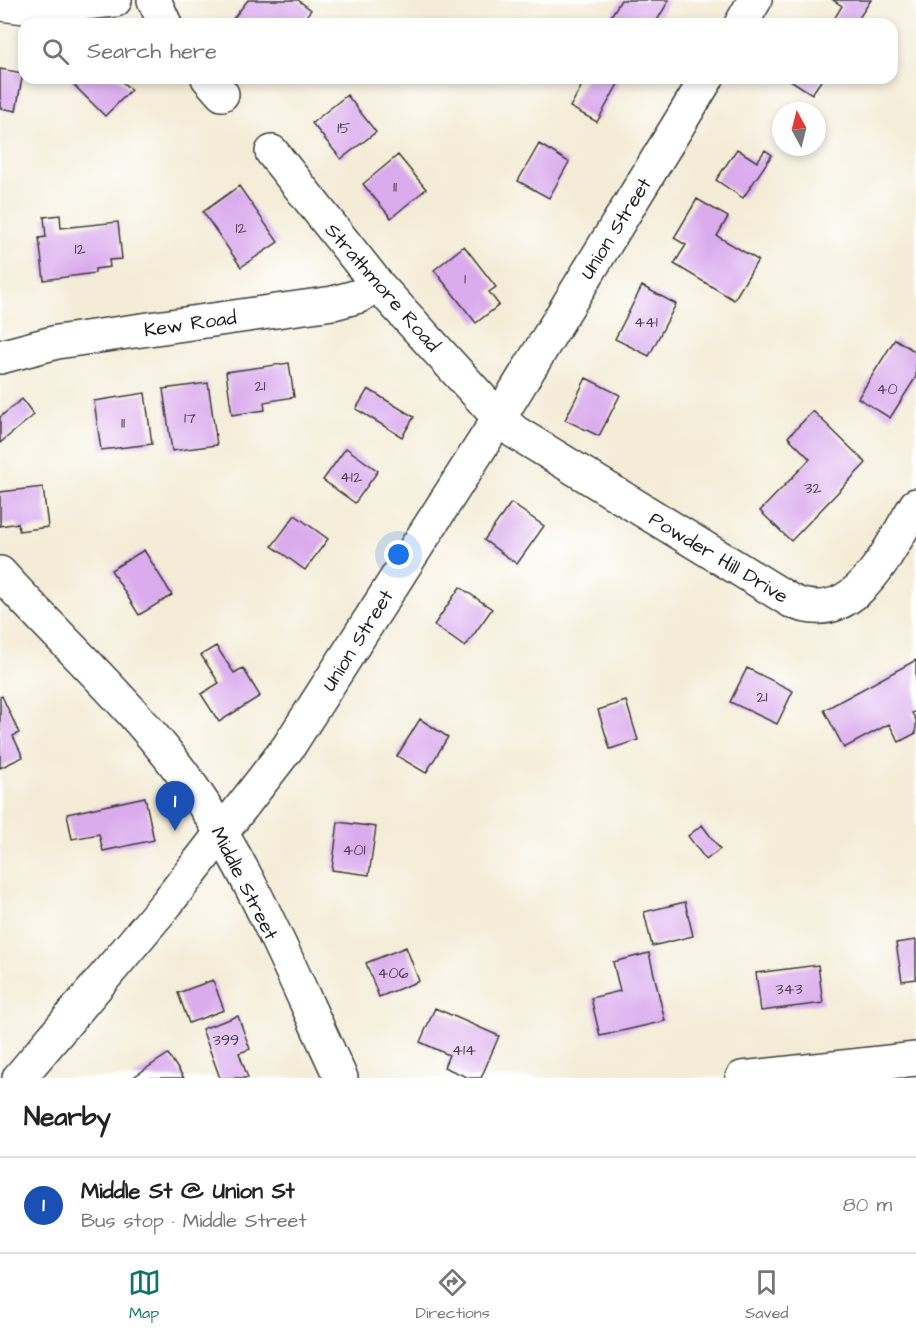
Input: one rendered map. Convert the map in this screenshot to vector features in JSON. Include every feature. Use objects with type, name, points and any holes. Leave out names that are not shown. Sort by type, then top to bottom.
[{"type":"street","points":[[0,4],[33,8],[115,0]]},
{"type":"street","points":[[154,0],[162,18]]},
{"type":"street","points":[[744,18],[755,0]]},
{"type":"street","name":"Union Street","points":[[19,1078],[222,835],[307,718],[499,418],[703,84]]},
{"type":"street","name":"Strathmore Road","points":[[272,152],[377,284],[499,418]]},
{"type":"street","name":"Kew Road","points":[[0,357],[57,342],[333,303],[359,297],[377,284]]},
{"type":"street","name":"Powder Hill Drive","points":[[499,418],[538,448],[800,605],[831,605],[851,597],[860,590],[916,505]]},
{"type":"street","name":"Middle Street","points":[[0,573],[145,727],[194,790],[222,835],[341,1078]]},
{"type":"street","points":[[742,1078],[916,1059]]},
{"type":"building","points":[[248,0],[298,0],[311,10],[305,18],[234,18]]},
{"type":"building","points":[[621,0],[669,0],[658,18],[615,18],[611,16]]},
{"type":"building","points":[[833,0],[871,0],[859,18],[835,18],[842,6]]},
{"type":"building","points":[[0,69],[18,72],[18,84],[21,84],[16,111],[0,108]]},
{"type":"building","points":[[73,84],[124,84],[131,90],[105,116]]},
{"type":"building","points":[[583,84],[618,84],[597,122],[570,107]]},
{"type":"building","points":[[796,84],[819,84],[812,94]]},
{"type":"building","points":[[347,95],[376,132],[341,159],[312,123]]},
{"type":"building","points":[[539,144],[569,162],[549,198],[518,181]]},
{"type":"building","points":[[737,149],[757,162],[765,150],[772,155],[743,198],[716,180]]},
{"type":"building","points":[[398,155],[426,189],[391,218],[363,184]]},
{"type":"building","points":[[239,186],[278,242],[241,267],[203,212]]},
{"type":"building","points":[[697,199],[728,217],[717,236],[758,260],[734,300],[674,264],[686,245],[674,238]]},
{"type":"building","points":[[60,215],[61,228],[118,222],[122,259],[109,260],[110,267],[95,269],[95,273],[44,280],[39,238],[46,237],[44,217]]},
{"type":"building","points":[[464,246],[496,287],[489,292],[499,305],[476,323],[434,270]]},
{"type":"building","points":[[642,286],[676,304],[649,356],[615,339]]},
{"type":"building","points":[[895,339],[916,352],[916,377],[890,418],[858,398]]},
{"type":"building","points":[[289,363],[294,397],[264,402],[265,410],[232,415],[226,372]]},
{"type":"building","points":[[586,378],[620,395],[599,436],[565,420]]},
{"type":"building","points":[[208,383],[217,445],[172,451],[163,389]]},
{"type":"building","points":[[368,389],[414,417],[402,437],[356,409]]},
{"type":"building","points":[[145,393],[152,444],[101,450],[94,401]]},
{"type":"building","points":[[22,399],[34,415],[0,443],[0,417]]},
{"type":"building","points":[[813,411],[866,463],[791,541],[760,511],[810,459],[788,437]]},
{"type":"building","points":[[346,448],[378,471],[355,503],[323,480]]},
{"type":"building","points":[[43,487],[48,527],[19,531],[18,523],[0,526],[0,492]]},
{"type":"building","points":[[511,503],[544,526],[517,564],[484,540]]},
{"type":"building","points":[[295,515],[328,539],[305,570],[272,546]]},
{"type":"building","points":[[144,550],[172,595],[139,615],[111,570]]},
{"type":"building","points":[[460,587],[492,609],[465,647],[434,625]]},
{"type":"building","points":[[216,646],[234,673],[243,668],[260,696],[219,722],[201,694],[219,683],[201,655]]},
{"type":"building","points":[[916,660],[916,711],[912,713],[916,720],[916,733],[899,742],[889,724],[844,748],[824,710]]},
{"type":"building","points":[[747,668],[793,691],[777,724],[730,702]]},
{"type":"building","points":[[2,696],[19,733],[13,736],[23,757],[0,768],[0,697]]},
{"type":"building","points":[[626,701],[638,740],[610,749],[598,710]]},
{"type":"building","points":[[420,719],[448,737],[426,773],[397,756]]},
{"type":"building","points":[[145,797],[154,840],[103,851],[99,834],[72,839],[67,814]]},
{"type":"building","points":[[338,822],[376,827],[369,875],[332,870]]},
{"type":"building","points":[[702,825],[720,849],[706,860],[688,836]]},
{"type":"building","points":[[685,902],[693,936],[652,946],[644,912]]},
{"type":"building","points":[[916,940],[916,979],[902,981],[896,943]]},
{"type":"building","points":[[406,947],[419,981],[379,997],[366,963]]},
{"type":"building","points":[[649,953],[665,1021],[600,1036],[591,998],[620,991],[613,962]]},
{"type":"building","points":[[818,965],[823,1003],[761,1011],[756,973]]},
{"type":"building","points":[[213,980],[224,1010],[189,1023],[178,993]]},
{"type":"building","points":[[435,1008],[499,1036],[481,1078],[469,1078],[444,1067],[449,1055],[420,1042]]},
{"type":"building","points":[[238,1016],[250,1049],[239,1053],[248,1078],[220,1078],[202,1029]]},
{"type":"building","points":[[168,1054],[184,1078],[132,1078]]},
{"type":"place","name":"Middle St @ Union St","points":[[175,831]]}]
